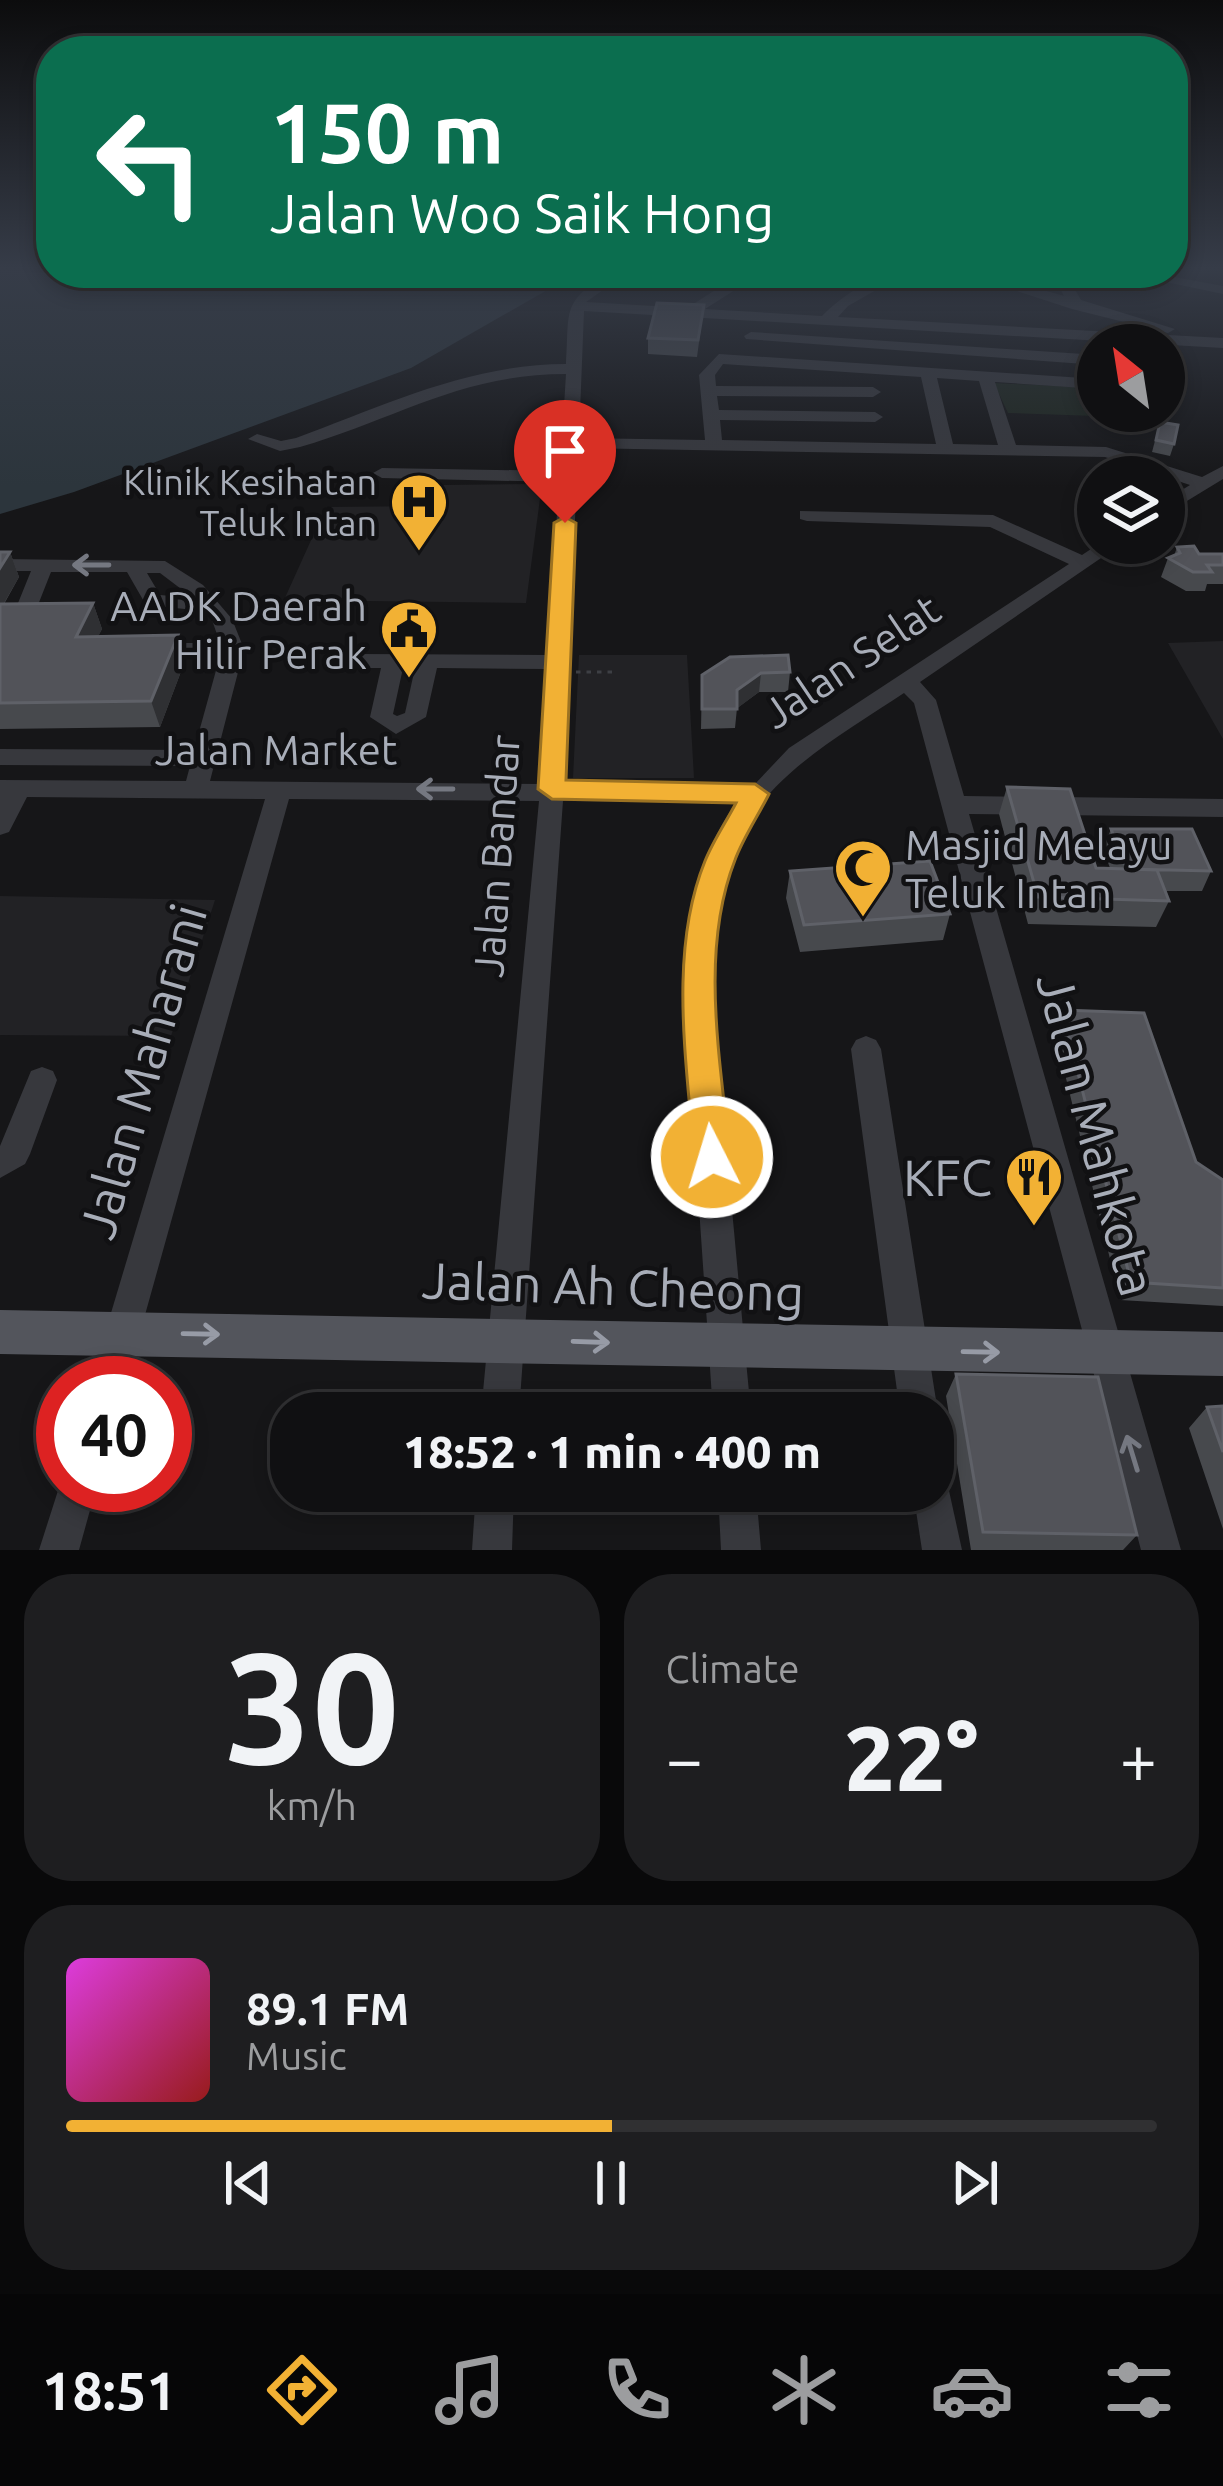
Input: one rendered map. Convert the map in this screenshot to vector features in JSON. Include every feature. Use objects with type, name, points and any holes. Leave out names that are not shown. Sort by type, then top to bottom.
[{"type":"main road","name":"Jalan Ah Cheong","points":[[0,1332],[1223,1354]]},
{"type":"street","name":"Jalan Bandar","points":[[501,1392],[552,789],[575,342]]},
{"type":"street","points":[[834,342],[1077,359]]},
{"type":"street","points":[[869,345],[879,447]]},
{"type":"street","points":[[714,446],[709,368],[719,359],[1077,384]]},
{"type":"street","points":[[257,439],[280,446],[300,442],[482,376],[574,369]]},
{"type":"street","points":[[928,374],[945,446]]},
{"type":"street","points":[[986,378],[1008,448]]},
{"type":"street","points":[[709,391],[873,392]]},
{"type":"street","points":[[711,416],[875,417]]},
{"type":"street","points":[[572,443],[1106,452],[1203,483]]},
{"type":"street","points":[[1185,495],[1223,471]]},
{"type":"street","points":[[382,473],[568,477]]},
{"type":"street","points":[[807,514],[993,521],[1077,560]]},
{"type":"street","name":"Jalan Selat","points":[[731,1392],[700,1016],[703,929],[719,862],[755,794],[797,754],[1082,564]]},
{"type":"street","points":[[44,565],[24,613],[45,619]]},
{"type":"street","points":[[133,565],[153,601],[210,605]]},
{"type":"street","points":[[0,566],[133,565],[179,573],[210,605],[233,649],[196,787]]},
{"type":"street","points":[[137,650],[233,649]]},
{"type":"street","points":[[357,661],[556,667]]},
{"type":"street","points":[[393,662],[381,717],[396,726],[415,717],[427,662]]},
{"type":"street","name":"Jalan Mahkota","points":[[906,682],[925,700],[1103,1355],[1161,1550]]},
{"type":"street","points":[[0,757],[206,758]]},
{"type":"street","points":[[0,826],[9,788]]},
{"type":"street","name":"Jalan Market","points":[[9,788],[755,794]]},
{"type":"street","name":"Jalan Maharani","points":[[116,1356],[280,789]]},
{"type":"street","points":[[955,806],[1223,808]]},
{"type":"street","points":[[866,1049],[915,1392]]},
{"type":"street","points":[[0,1163],[14,1154],[42,1080]]},
{"type":"street","points":[[59,1550],[70,1512]]},
{"type":"street","points":[[492,1550],[494,1512]]},
{"type":"street","points":[[738,1512],[741,1550]]},
{"type":"street","points":[[936,1512],[942,1550]]},
{"type":"path","points":[[556,667],[613,672]]},
{"type":"shaded area","points":[[0,342],[456,342],[411,368],[74,492],[0,514]]},
{"type":"shaded area","points":[[994,383],[1077,387],[1077,415],[1008,413]]},
{"type":"shaded area","name":"Klinik Kesihatan Teluk Intan","points":[[542,484],[526,603],[284,600],[326,507],[436,506],[442,485]]},
{"type":"shaded area","points":[[1223,641],[1223,739],[1168,643]]},
{"type":"shaded area","points":[[579,655],[687,655],[694,778],[573,778]]},
{"type":"shaded area","points":[[0,896],[215,900],[171,1036],[0,1035]]},
{"type":"building","points":[[1158,432],[1177,432],[1174,444],[1156,440]]},
{"type":"building","points":[[1194,546],[1199,554],[1223,554],[1223,565],[1207,565],[1212,572],[1193,572],[1179,564],[1185,564],[1185,547]]},
{"type":"building","points":[[93,603],[76,637],[178,635],[151,701],[0,703],[0,604]]},
{"type":"building","points":[[788,655],[790,672],[761,673],[737,690],[737,709],[702,709],[702,675],[730,657]]},
{"type":"building","points":[[1007,787],[1070,789],[1096,868],[1157,870],[1169,901],[1038,897]]},
{"type":"building","points":[[1111,829],[1192,829],[1211,871],[1127,869]]},
{"type":"building","points":[[930,861],[950,914],[804,925],[790,871]]},
{"type":"building","points":[[1062,1010],[1144,1013],[1196,1162],[1223,1180],[1223,1288],[1131,1282]]},
{"type":"building","points":[[956,1374],[1098,1377],[1137,1535],[983,1532]]},
{"type":"building","points":[[1223,1406],[1223,1452],[1207,1407]]},
{"type":"place","name":"Klinik Kesihatan Teluk Intan","points":[[419,553]]},
{"type":"place","name":"AADK Daerah Hilir Perak","points":[[409,680]]},
{"type":"place","name":"Masjid Melayu Teluk Intan","points":[[863,919]]},
{"type":"place","name":"KFC","points":[[1034,1228]]},
{"type":"route","points":[[565,523],[552,789],[755,794],[719,862],[703,929],[700,1016],[712,1157]]}]
